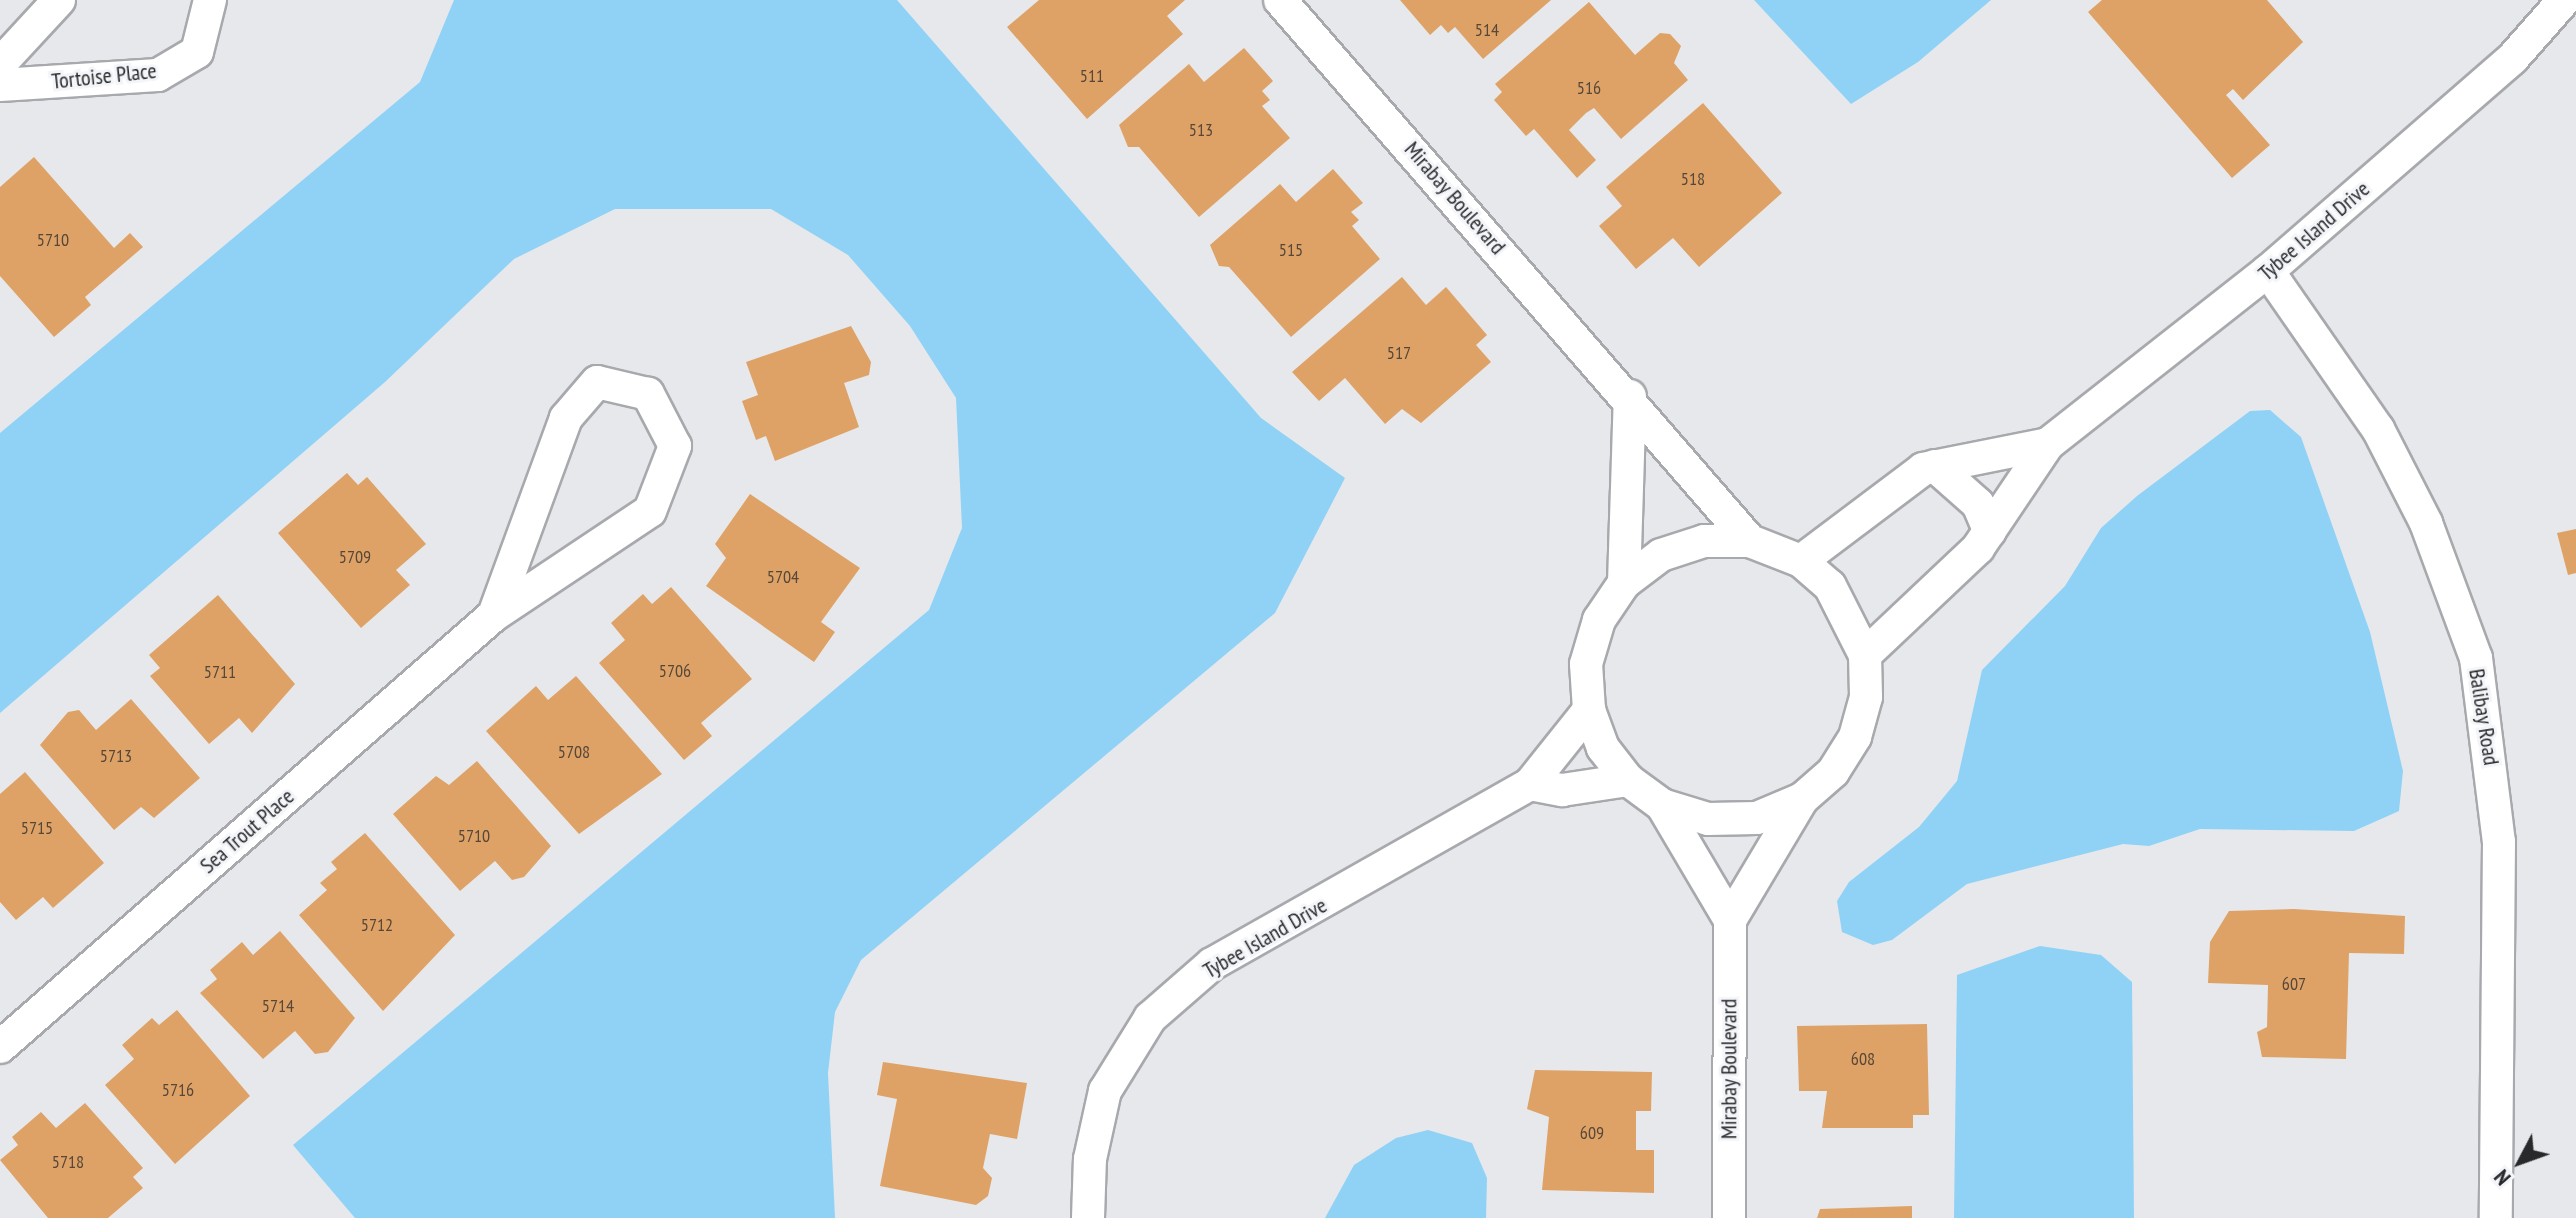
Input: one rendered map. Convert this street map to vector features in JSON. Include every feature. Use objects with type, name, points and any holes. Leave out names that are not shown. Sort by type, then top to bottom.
[{"type":"street","points":[[0,64],[59,0]]},
{"type":"street","name":"Tortoise Place","points":[[0,85],[158,75],[197,52],[210,0]]},
{"type":"street","name":"Mirabay Boulevard","points":[[1280,0],[1630,396],[1750,541]]},
{"type":"street","name":"Tybee Island Drive","points":[[1865,655],[1990,532],[2048,444],[2268,271],[2512,59],[2564,0]]},
{"type":"street","name":"Balibay Road","points":[[2268,271],[2378,429],[2426,523],[2476,658],[2499,842],[2496,1218]]},
{"type":"street","name":"Sea Trout Place","points":[[0,1047],[494,615],[650,511],[675,446],[648,394],[597,382],[566,418],[494,615]]},
{"type":"street","points":[[1624,583],[1630,396]]},
{"type":"street","name":"Tybee Island Drive","points":[[1801,561],[1935,466],[2048,444]]},
{"type":"street","points":[[1935,466],[1978,504],[1990,532]]},
{"type":"street","name":"Mirabay Boulevard","points":[[1704,541],[1750,541],[1801,561],[1852,618],[1865,655],[1866,697],[1855,737],[1833,772],[1802,799],[1757,818],[1708,819],[1662,805],[1628,780],[1603,748],[1589,710],[1586,664],[1599,620],[1624,583],[1661,555],[1704,541]]},
{"type":"street","name":"Tybee Island Drive","points":[[1088,1218],[1090,1159],[1105,1091],[1150,1018],[1212,964],[1530,784],[1589,710]]},
{"type":"street","points":[[1530,784],[1562,790],[1628,780]]},
{"type":"street","name":"Mirabay Boulevard","points":[[1729,1218],[1730,920],[1802,799]]},
{"type":"street","name":"Mirabay Boulevard","points":[[1662,805],[1730,920]]},
{"type":"water","points":[[454,0],[897,0],[1261,418],[1345,478],[1275,613],[861,960],[835,1012],[828,1073],[835,1218],[355,1218],[293,1145],[929,610],[962,528],[956,398],[910,326],[848,255],[771,209],[615,209],[514,259],[385,382],[0,713],[0,433],[420,82]]},
{"type":"water","points":[[1754,0],[1991,0],[1918,62],[1851,104]]},
{"type":"water","points":[[2270,410],[2301,437],[2370,632],[2403,771],[2399,811],[2354,831],[2200,829],[2149,846],[2123,844],[1967,884],[1892,940],[1873,945],[1842,932],[1837,901],[1849,882],[1919,827],[1957,781],[1982,670],[2065,586],[2101,528],[2137,496],[2250,411]]},
{"type":"water","points":[[2040,946],[2101,955],[2132,982],[2134,1218],[1954,1218],[1957,975]]},
{"type":"water","points":[[1428,1130],[1472,1143],[1487,1178],[1486,1218],[1325,1218],[1354,1165],[1396,1138]]},
{"type":"building","points":[[1039,0],[1185,0],[1167,16],[1183,34],[1087,119],[1007,27]]},
{"type":"building","points":[[1400,0],[1551,0],[1483,59],[1455,27],[1448,33],[1441,25],[1430,35]]},
{"type":"building","points":[[2102,0],[2267,0],[2303,42],[2243,100],[2233,89],[2226,95],[2270,145],[2232,178],[2088,12]]},
{"type":"building","points":[[1589,2],[1635,55],[1660,33],[1670,34],[1681,46],[1674,63],[1688,80],[1621,139],[1594,108],[1586,113],[1569,130],[1596,160],[1577,178],[1534,129],[1526,136],[1494,100],[1502,92],[1495,84]]},
{"type":"building","points":[[1244,48],[1273,81],[1262,91],[1270,100],[1262,106],[1290,138],[1199,217],[1139,147],[1128,147],[1119,125],[1189,64],[1204,82]]},
{"type":"building","points":[[1703,103],[1782,193],[1699,267],[1673,238],[1636,269],[1599,226],[1622,206],[1606,187]]},
{"type":"building","points":[[34,157],[114,248],[130,233],[143,247],[85,297],[91,305],[54,337],[0,276],[0,187]]},
{"type":"building","points":[[1333,169],[1363,203],[1351,212],[1359,220],[1352,226],[1380,259],[1291,337],[1229,267],[1219,266],[1210,245],[1280,184],[1296,202]]},
{"type":"building","points":[[1402,277],[1426,305],[1446,287],[1487,335],[1476,345],[1491,362],[1421,423],[1402,409],[1385,424],[1345,378],[1319,401],[1292,372]]},
{"type":"building","points":[[851,326],[871,362],[869,375],[844,383],[859,427],[775,461],[766,436],[756,440],[742,401],[758,395],[746,362]]},
{"type":"building","points":[[347,473],[358,485],[367,477],[426,544],[396,570],[410,585],[361,628],[278,533]]},
{"type":"building","points":[[750,494],[860,568],[821,622],[835,632],[814,662],[706,586],[726,558],[715,544]]},
{"type":"building","points":[[2576,529],[2576,573],[2568,575],[2557,533]]},
{"type":"building","points":[[671,587],[752,679],[701,723],[712,736],[684,760],[599,663],[625,640],[611,623],[643,594],[652,604]]},
{"type":"building","points":[[218,595],[295,684],[252,733],[239,718],[209,744],[150,676],[160,668],[149,655]]},
{"type":"building","points":[[576,676],[662,774],[579,834],[486,731],[536,686],[548,700]]},
{"type":"building","points":[[131,699],[200,778],[154,818],[141,807],[114,830],[40,745],[68,712],[79,710],[96,730]]},
{"type":"building","points":[[477,761],[551,846],[524,877],[512,880],[495,861],[460,891],[393,814],[436,776],[449,785]]},
{"type":"building","points":[[25,772],[104,863],[53,908],[43,897],[16,920],[0,902],[0,794]]},
{"type":"building","points":[[365,833],[455,935],[383,1011],[299,915],[327,890],[320,883],[337,869],[331,862]]},
{"type":"building","points":[[2294,909],[2405,916],[2404,954],[2349,953],[2346,1059],[2262,1057],[2257,1032],[2267,1027],[2268,985],[2208,983],[2210,942],[2229,911]]},
{"type":"building","points":[[280,931],[355,1018],[328,1052],[315,1054],[295,1031],[263,1059],[200,993],[217,979],[210,970],[242,942],[253,955]]},
{"type":"building","points":[[177,1010],[250,1096],[175,1164],[105,1085],[134,1059],[122,1045],[152,1018],[159,1025]]},
{"type":"building","points":[[1927,1024],[1929,1115],[1913,1115],[1913,1128],[1822,1128],[1827,1091],[1799,1091],[1797,1026]]},
{"type":"building","points":[[883,1062],[1027,1083],[1017,1139],[990,1134],[983,1168],[992,1178],[988,1196],[976,1205],[880,1186],[897,1099],[877,1095]]},
{"type":"building","points":[[1535,1070],[1652,1072],[1651,1111],[1636,1111],[1636,1150],[1654,1150],[1654,1193],[1542,1190],[1549,1117],[1527,1109]]},
{"type":"building","points":[[85,1103],[143,1168],[133,1177],[143,1188],[108,1218],[48,1218],[0,1160],[18,1145],[12,1137],[41,1112],[56,1128]]},
{"type":"building","points":[[1912,1206],[1912,1218],[1817,1218],[1820,1209]]}]
